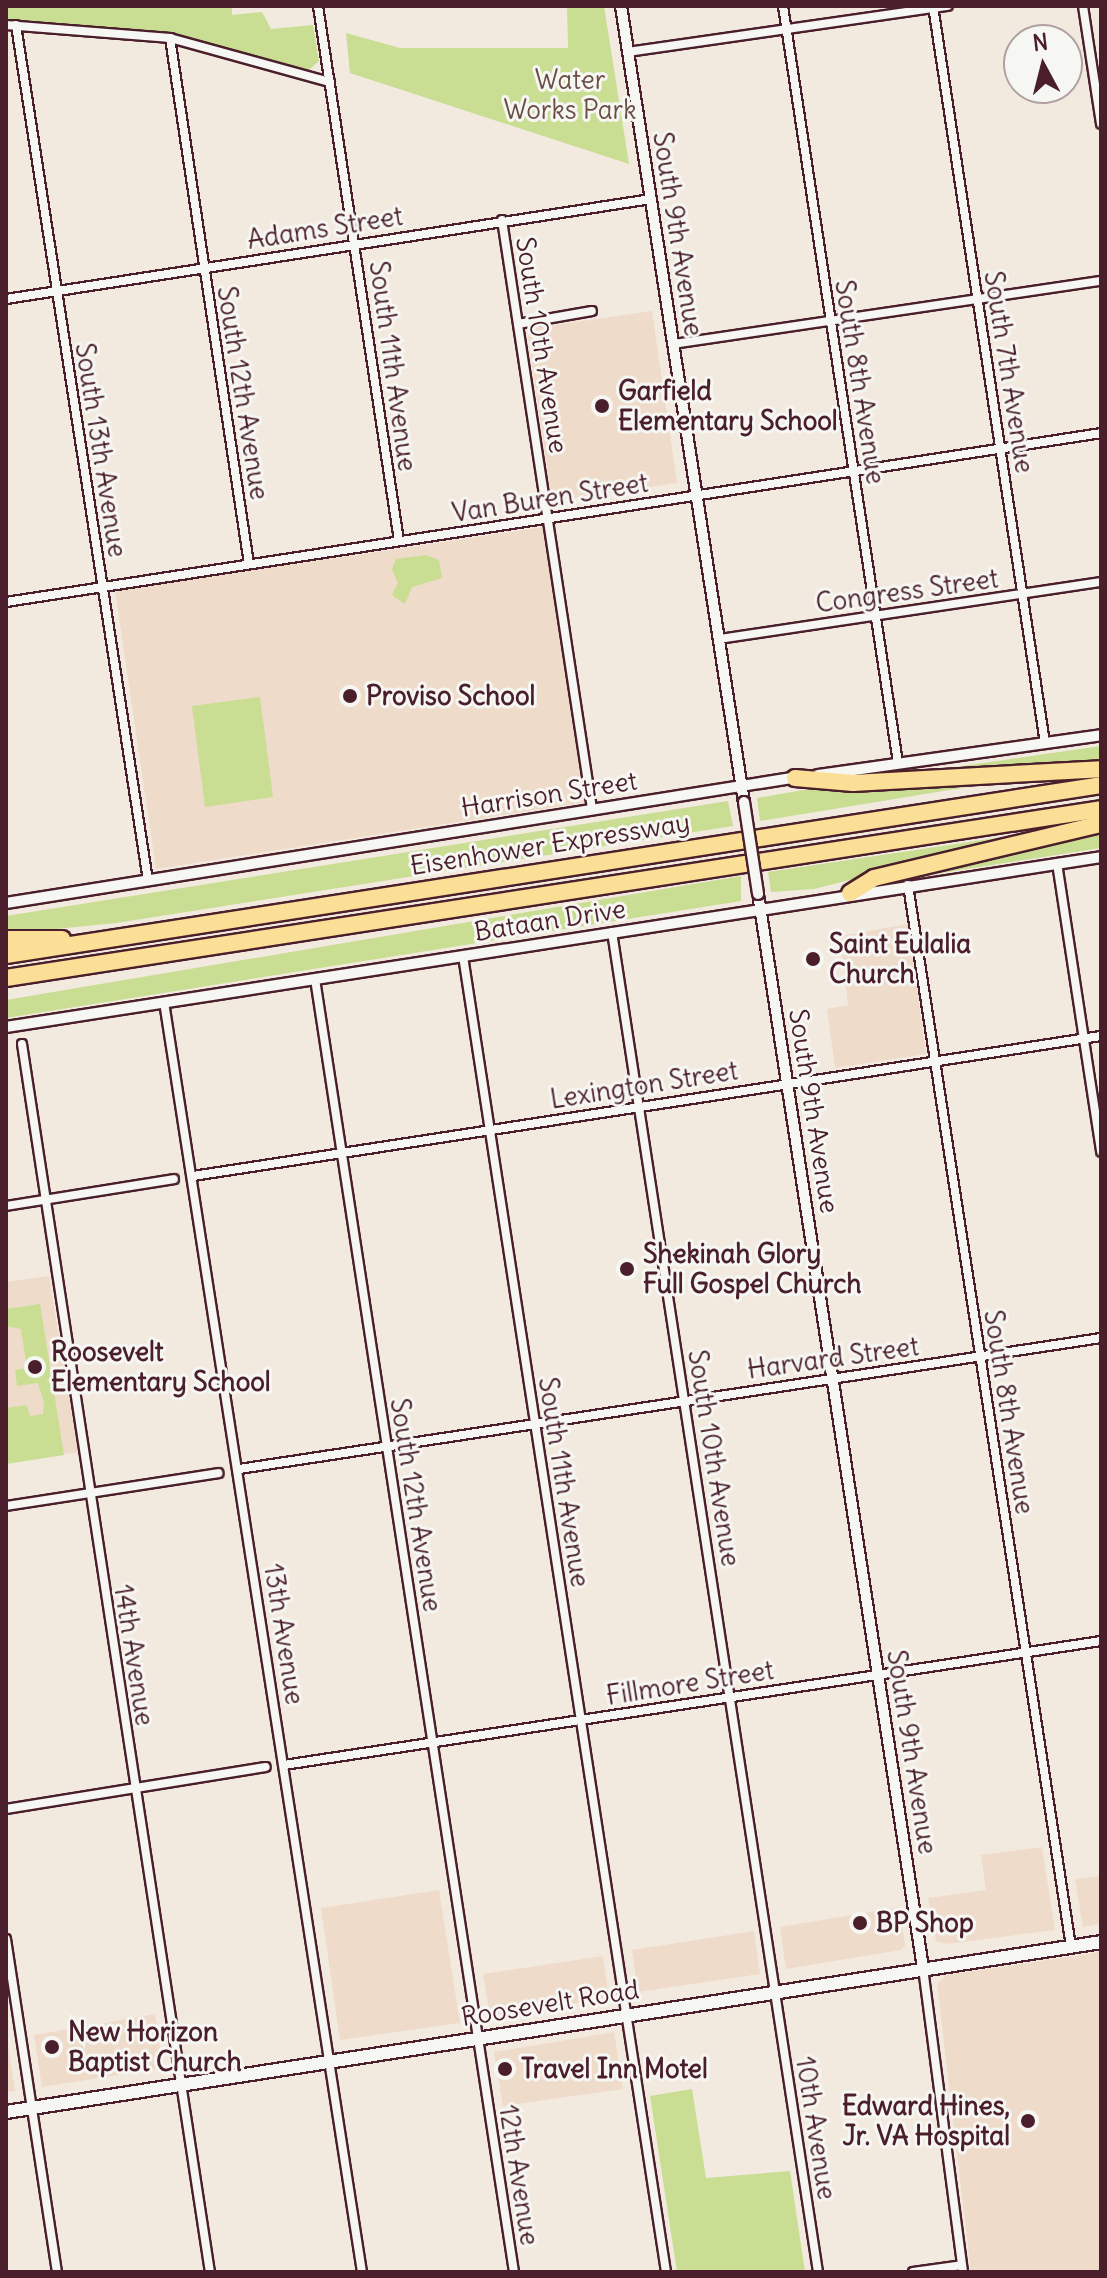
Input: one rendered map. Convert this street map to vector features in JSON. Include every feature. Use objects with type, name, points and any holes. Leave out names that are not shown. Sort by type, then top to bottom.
[{"type":"highway","points":[[795,778],[853,783],[1101,769]]},
{"type":"highway","name":"Eisenhower Expressway","points":[[6,955],[1101,785]]},
{"type":"highway","name":"Eisenhower Expressway","points":[[6,978],[1101,809]]},
{"type":"highway","points":[[850,893],[874,878],[1101,824]]},
{"type":"highway","points":[[6,939],[88,942]]},
{"type":"main road","name":"Roosevelt Road","points":[[6,2112],[1101,1942]]},
{"type":"street","name":"South 11th Avenue","points":[[318,6],[399,541]]},
{"type":"street","name":"South 9th Avenue","points":[[621,6],[952,2159],[963,2268]]},
{"type":"street","name":"South 8th Avenue","points":[[783,6],[898,763]]},
{"type":"street","points":[[628,52],[948,6]]},
{"type":"street","points":[[1083,6],[1101,124]]},
{"type":"street","name":"South 7th Avenue","points":[[933,7],[1045,743]]},
{"type":"street","points":[[11,25],[170,38],[330,82]]},
{"type":"street","name":"South 13th Avenue","points":[[11,25],[148,881]]},
{"type":"street","name":"South 12th Avenue","points":[[170,38],[249,564]]},
{"type":"street","name":"Adams Street","points":[[6,299],[651,199]]},
{"type":"street","name":"South 10th Avenue","points":[[502,220],[592,809]]},
{"type":"street","points":[[673,344],[1101,281]]},
{"type":"street","points":[[518,324],[592,311]]},
{"type":"street","name":"Van Buren Street","points":[[6,602],[1101,433]]},
{"type":"street","name":"Congress Street","points":[[719,639],[1101,582]]},
{"type":"street","name":"Harrison Street","points":[[6,903],[741,785],[1101,735]]},
{"type":"street","name":"Bataan Drive","points":[[6,1027],[850,893],[1101,857]]},
{"type":"street","points":[[1057,863],[1101,1152]]},
{"type":"street","name":"South 8th Avenue","points":[[908,885],[1071,1946]]},
{"type":"street","name":"South 10th Avenue","points":[[612,932],[775,1991]]},
{"type":"street","name":"South 11th Avenue","points":[[463,956],[666,2272]]},
{"type":"street","name":"South 12th Avenue","points":[[315,979],[477,2037]]},
{"type":"street","name":"13th Avenue","points":[[164,1002],[362,2272]]},
{"type":"street","name":"Lexington Street","points":[[193,1176],[1101,1036]]},
{"type":"street","name":"14th Avenue","points":[[22,1044],[210,2272]]},
{"type":"street","points":[[6,1206],[174,1179]]},
{"type":"street","name":"Harvard Street","points":[[239,1469],[1101,1338]]},
{"type":"street","points":[[6,1506],[218,1473]]},
{"type":"street","name":"Fillmore Street","points":[[284,1765],[1101,1641]]},
{"type":"street","points":[[6,1809],[266,1767]]},
{"type":"street","points":[[6,1939],[57,2272]]},
{"type":"street","name":"10th Avenue","points":[[775,1991],[818,2272]]},
{"type":"street","name":"12th Avenue","points":[[477,2037],[514,2272]]},
{"type":"street","points":[[913,2272],[963,2268]]},
{"type":"shaded area","name":"Garfield Elementary School","points":[[652,311],[677,483],[552,501],[527,329]]},
{"type":"shaded area","name":"Proviso School","points":[[544,527],[586,802],[156,869],[115,591]]},
{"type":"shaded area","points":[[908,924],[926,1054],[835,1068],[827,1009],[848,1005],[840,936]]},
{"type":"shaded area","name":"Roosevelt Elementary School","points":[[49,1276],[78,1452],[6,1464],[6,1282]]},
{"type":"shaded area","points":[[1042,1847],[1055,1930],[948,1944],[936,1941],[928,1898],[986,1890],[981,1855]]},
{"type":"shaded area","points":[[1101,1876],[1101,1924],[1083,1927],[1075,1879]]},
{"type":"shaded area","points":[[439,1890],[460,2023],[340,2040],[321,1908]]},
{"type":"shaded area","points":[[900,1907],[905,1946],[901,1950],[786,1969],[780,1927]]},
{"type":"shaded area","points":[[754,1931],[760,1974],[638,1992],[632,1950]]},
{"type":"shaded area","name":"Edward Hines, Jr. VA Hospital","points":[[1101,1952],[1101,2272],[971,2272],[937,1984],[947,1975]]},
{"type":"shaded area","points":[[603,1956],[609,1999],[490,2015],[483,1974]]},
{"type":"shaded area","points":[[155,2014],[163,2068],[42,2087],[34,2035]]},
{"type":"shaded area","points":[[614,2032],[623,2089],[503,2106],[494,2052]]},
{"type":"shaded area","points":[[6,2039],[15,2091],[6,2092]]},
{"type":"green space","points":[[6,6],[232,6],[232,15],[262,12],[271,29],[313,25],[319,61],[309,70],[164,32],[6,20]]},
{"type":"green space","name":"Water Works Park","points":[[567,6],[604,6],[629,164],[350,73],[346,33],[400,48],[568,48]]},
{"type":"green space","points":[[426,555],[439,560],[442,578],[412,587],[405,604],[392,595],[398,583],[392,569],[396,559]]},
{"type":"green space","points":[[260,697],[273,797],[205,807],[192,706]]},
{"type":"green space","points":[[1101,746],[1101,764],[862,778],[907,774]]},
{"type":"green space","points":[[1022,778],[760,821],[757,798],[809,789]]},
{"type":"green space","points":[[728,801],[733,826],[116,923],[6,934],[6,916]]},
{"type":"green space","points":[[1101,830],[1101,848],[877,883],[901,876]]},
{"type":"green space","points":[[1044,831],[814,889],[771,892],[768,872]]},
{"type":"green space","points":[[741,876],[741,901],[6,1018],[6,1000]]},
{"type":"green space","points":[[40,1304],[64,1455],[6,1464],[6,1408],[27,1405],[30,1416],[43,1414],[44,1403],[38,1383],[17,1386],[15,1370],[27,1368],[21,1329],[6,1326],[6,1309]]},
{"type":"green space","points":[[692,2089],[706,2178],[790,2171],[805,2272],[677,2272],[650,2096]]},
{"type":"place","name":"Garfield Elementary School","points":[[602,406]]},
{"type":"place","name":"Proviso School","points":[[350,696]]},
{"type":"place","name":"Saint Eulalia Church","points":[[813,959]]},
{"type":"place","name":"Shekinah Glory Full Gospel Church","points":[[627,1269]]},
{"type":"place","name":"Roosevelt Elementary School","points":[[35,1367]]},
{"type":"place","name":"BP Shop","points":[[860,1923]]},
{"type":"place","name":"New Horizon Baptist Church","points":[[52,2047]]},
{"type":"place","name":"Travel Inn Motel","points":[[505,2069]]},
{"type":"place","name":"Edward Hines, Jr. VA Hospital","points":[[1028,2121]]}]
